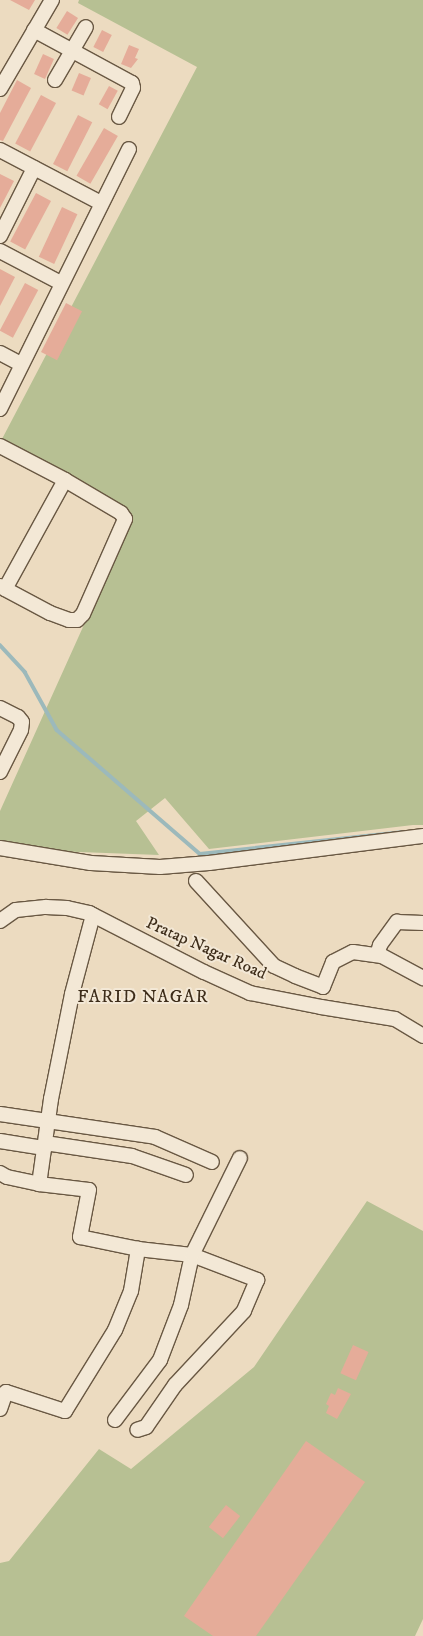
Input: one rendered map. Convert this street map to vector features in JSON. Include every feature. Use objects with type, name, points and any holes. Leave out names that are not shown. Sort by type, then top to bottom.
[{"type":"street","points":[[0,89],[34,30],[46,2]]},
{"type":"street","points":[[55,80],[86,27]]},
{"type":"street","points":[[34,30],[132,83],[133,88],[119,117]]},
{"type":"street","points":[[0,409],[61,283],[129,149]]},
{"type":"street","points":[[0,150],[102,203]]},
{"type":"street","points":[[0,236],[34,168]]},
{"type":"street","points":[[0,251],[61,283]]},
{"type":"street","points":[[0,353],[21,364]]},
{"type":"street","points":[[0,446],[65,480],[121,513],[124,519],[83,614],[77,620],[69,620],[50,613],[2,588],[65,480]]},
{"type":"street","points":[[0,708],[18,717],[22,722],[21,730],[0,772]]},
{"type":"street","points":[[0,848],[91,863],[160,867],[210,864],[423,836]]},
{"type":"street","points":[[196,881],[274,966],[295,976],[323,987],[333,962],[353,952],[382,956],[423,978]]},
{"type":"street","name":"Pratap Nagar Road","points":[[0,922],[16,910],[46,907],[67,908],[93,915],[204,972],[250,993],[321,1007],[395,1019],[423,1036]]},
{"type":"street","points":[[39,1184],[48,1122],[72,994],[93,915]]},
{"type":"street","points":[[376,955],[380,945],[397,922],[423,923]]},
{"type":"street","points":[[0,1114],[155,1137],[212,1162]]},
{"type":"street","points":[[0,1141],[132,1156],[186,1175]]},
{"type":"street","points":[[115,1420],[160,1360],[181,1305],[192,1255],[240,1158]]},
{"type":"street","points":[[0,1173],[7,1177],[39,1184],[89,1190],[80,1237],[138,1249],[192,1255],[257,1280],[244,1311],[175,1385],[146,1427],[137,1430]]},
{"type":"street","points":[[0,1409],[6,1392],[65,1411],[115,1330],[131,1291],[138,1249]]},
{"type":"green space","points":[[79,0],[423,0],[423,825],[209,849],[165,798],[136,821],[159,855],[0,849],[0,811],[133,516],[2,439],[197,67],[78,3]]},
{"type":"green space","points":[[367,1201],[423,1231],[423,1619],[415,1636],[0,1636],[0,1563],[9,1561],[99,1449],[131,1469],[254,1367]]},
{"type":"building","points":[[10,0],[35,0],[29,10]]},
{"type":"building","points":[[67,11],[78,18],[67,35],[56,28]]},
{"type":"building","points":[[102,30],[112,35],[103,52],[93,47]]},
{"type":"building","points":[[129,45],[139,49],[135,58],[138,59],[131,68],[121,64]]},
{"type":"building","points":[[43,54],[54,59],[45,79],[34,74]]},
{"type":"building","points":[[79,73],[91,78],[84,96],[72,90]]},
{"type":"building","points":[[17,80],[31,88],[3,141],[0,140],[0,113]]},
{"type":"building","points":[[109,86],[118,91],[108,109],[99,104]]},
{"type":"building","points":[[41,95],[56,103],[30,152],[15,144]]},
{"type":"building","points":[[78,115],[92,122],[67,171],[53,164]]},
{"type":"building","points":[[104,128],[118,136],[90,184],[76,176]]},
{"type":"building","points":[[0,174],[14,181],[0,208]]},
{"type":"building","points":[[36,193],[51,201],[25,250],[10,242]]},
{"type":"building","points":[[62,207],[77,214],[54,264],[39,257]]},
{"type":"building","points":[[0,269],[15,277],[0,306]]},
{"type":"building","points":[[25,283],[38,290],[13,338],[0,330]]},
{"type":"building","points":[[66,303],[82,311],[57,360],[41,352]]},
{"type":"building","points":[[353,1345],[369,1352],[356,1380],[340,1373]]},
{"type":"building","points":[[338,1388],[351,1394],[337,1419],[326,1413],[329,1406],[326,1404],[331,1393],[335,1395]]},
{"type":"building","points":[[306,1441],[365,1482],[256,1636],[213,1636],[184,1616]]},
{"type":"building","points":[[226,1505],[240,1516],[223,1538],[209,1527]]},
{"type":"waterway","points":[[0,645],[25,672],[57,730],[200,854],[401,832]]},
{"type":"district","name":"FARID NAGAR","points":[[143,997]]}]
